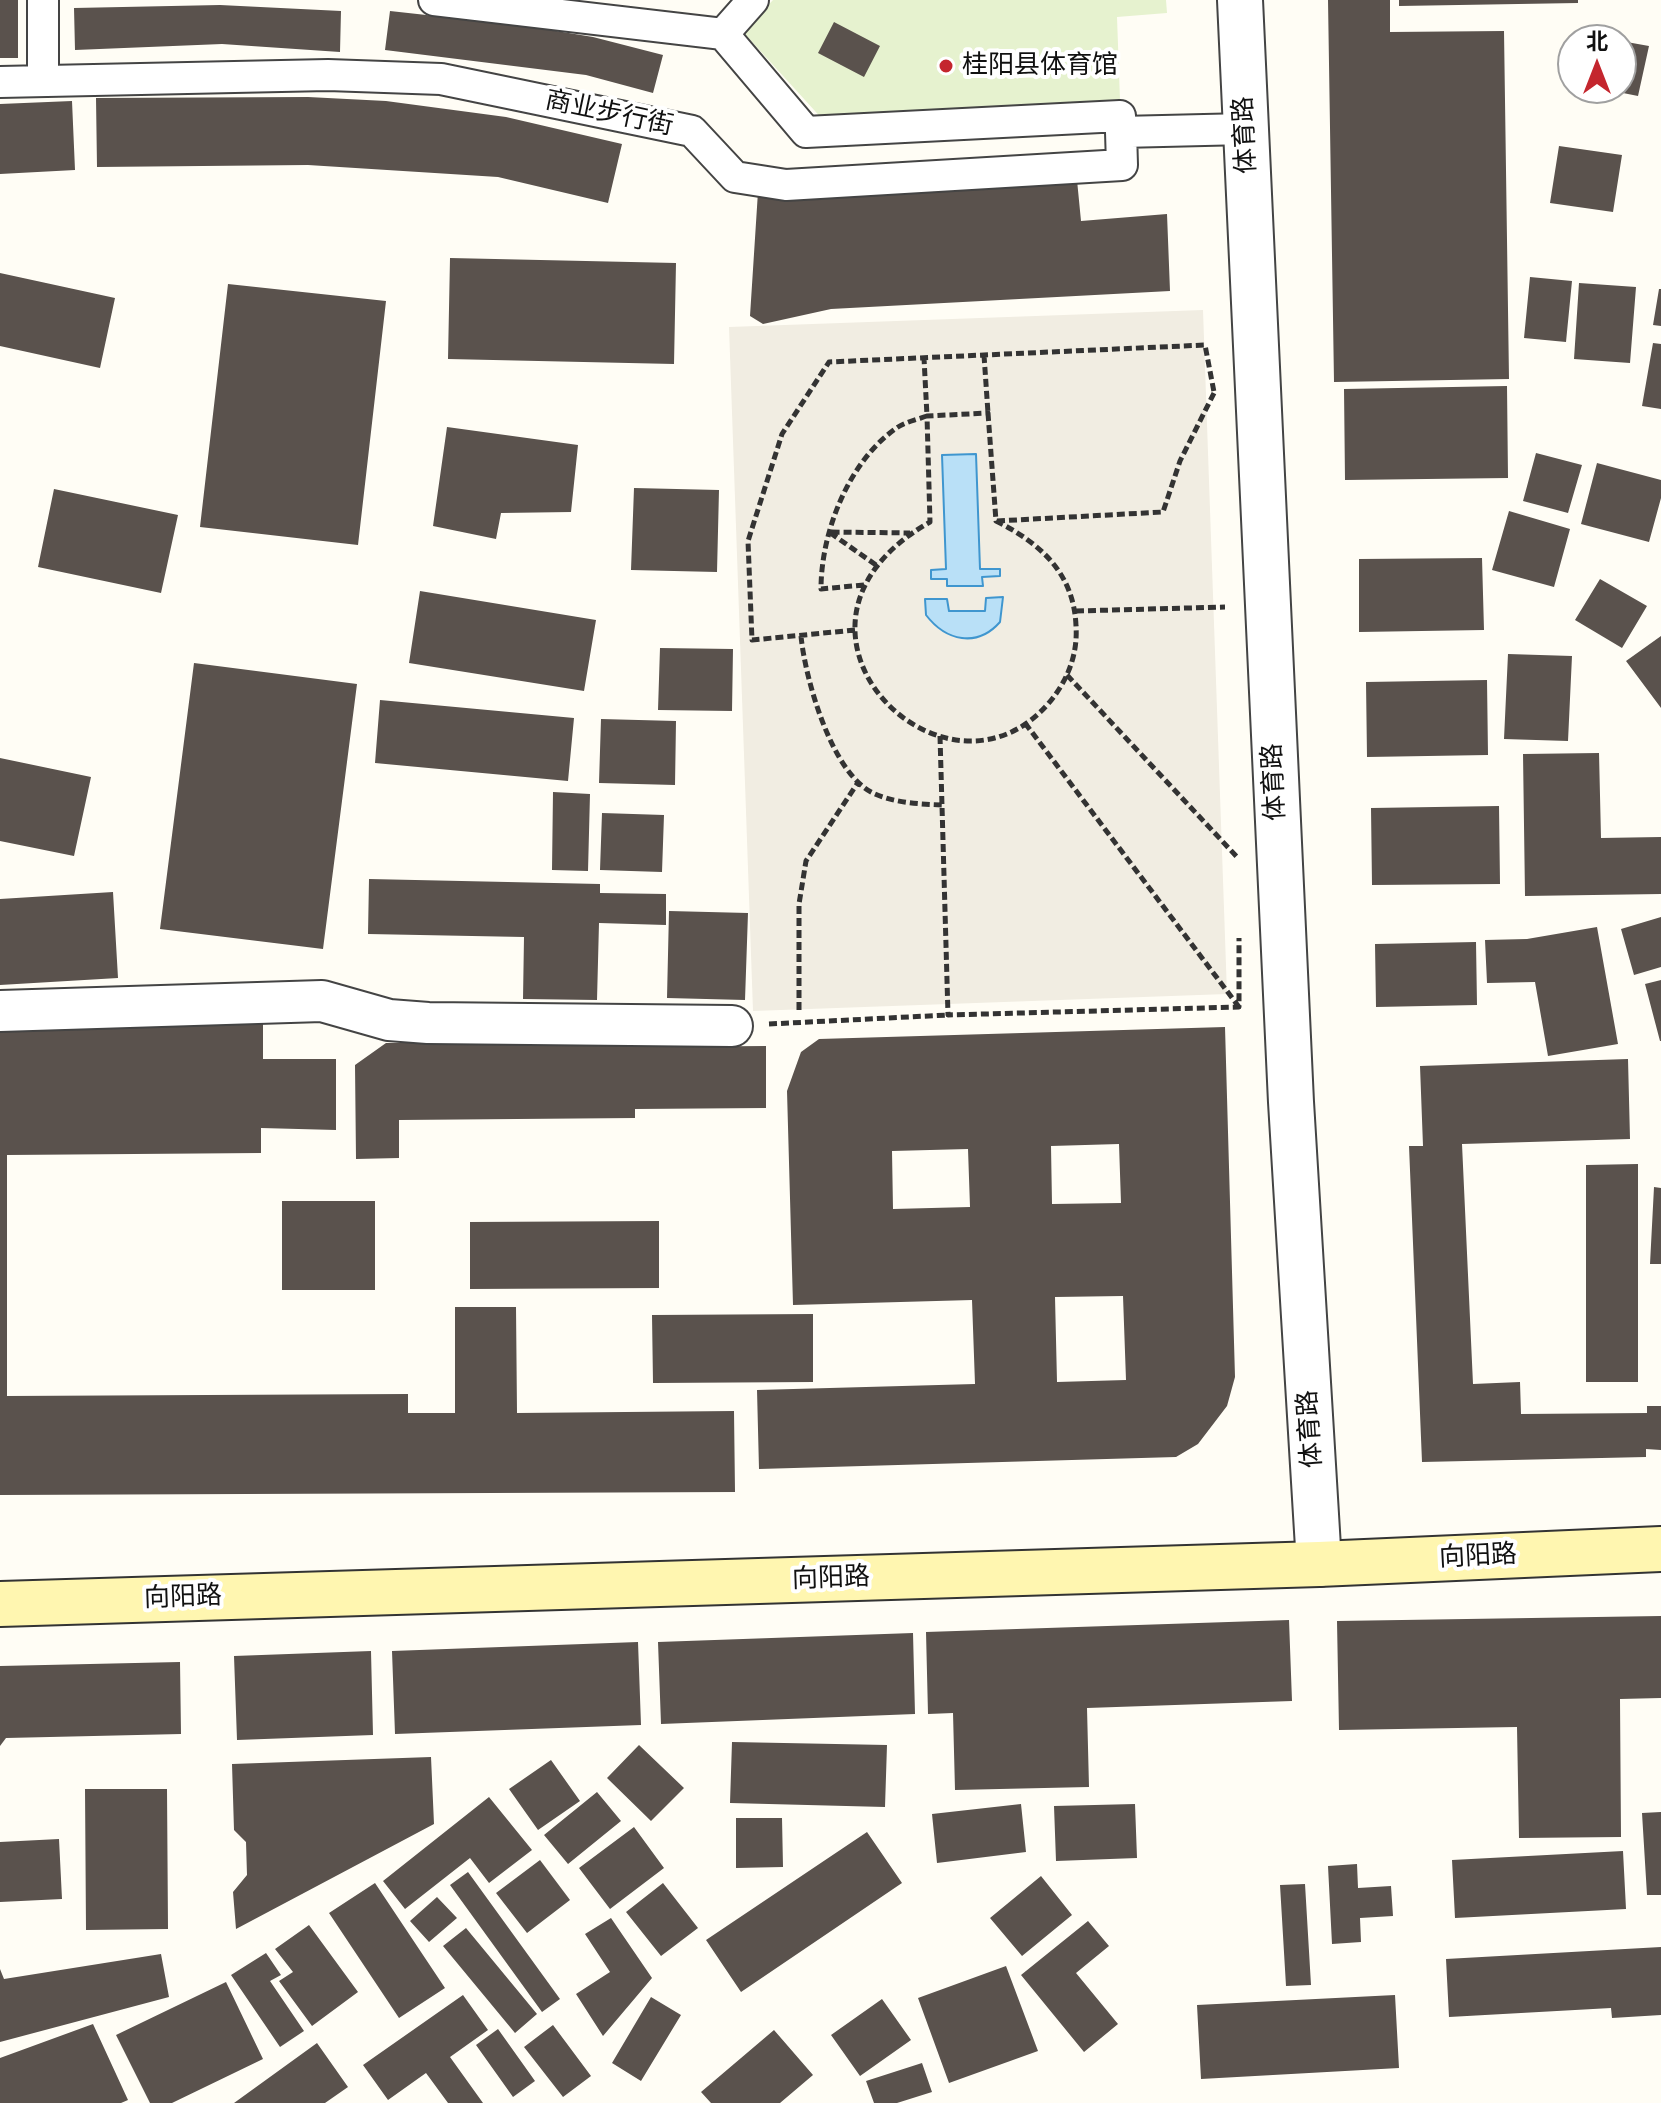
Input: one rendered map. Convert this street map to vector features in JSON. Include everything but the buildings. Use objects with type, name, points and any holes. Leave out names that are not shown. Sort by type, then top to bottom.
[{"type":"main road","name":"向阳路","points":[[0,1604],[1319,1564],[1661,1549]]},
{"type":"street","points":[[43,0],[43,81]]},
{"type":"street","points":[[434,0],[723,34],[806,132],[1120,116],[1121,132],[1246,129]]},
{"type":"street","points":[[723,34],[753,0]]},
{"type":"street","name":"体育路","points":[[1240,0],[1288,1055],[1319,1564]]},
{"type":"street","name":"商业步行街","points":[[0,82],[328,75],[441,79],[692,131],[735,177],[786,185],[1122,165],[1121,132]]},
{"type":"street","points":[[0,1011],[322,1001],[389,1020],[428,1023],[732,1026]]},
{"type":"path","points":[[855,630],[752,640],[748,541],[782,434],[829,362],[1205,345],[1215,408]]},
{"type":"path","points":[[984,355],[996,521]]},
{"type":"path","points":[[924,358],[930,522],[911,533],[876,565],[865,585],[855,630],[858,655],[879,698],[896,715],[940,736],[986,738],[1025,723],[1042,710],[1067,675],[1077,634],[1076,611],[1069,588],[1043,549],[996,521]]},
{"type":"path","points":[[996,521],[1163,512],[1180,461],[1214,393]]},
{"type":"path","points":[[865,585],[821,589],[821,567],[829,532],[860,465],[900,426],[927,416],[988,413]]},
{"type":"path","points":[[829,532],[911,533]]},
{"type":"path","points":[[829,532],[876,565]]},
{"type":"path","points":[[1224,592],[1226,623]]},
{"type":"path","points":[[1076,611],[1225,607]]},
{"type":"path","points":[[801,636],[804,668],[820,715],[847,770],[872,793],[903,803],[942,805]]},
{"type":"path","points":[[1067,675],[1238,858]]},
{"type":"path","points":[[1025,723],[1239,1007]]},
{"type":"path","points":[[940,736],[948,1015]]},
{"type":"path","points":[[799,1010],[799,904],[806,861],[859,781]]},
{"type":"path","points":[[1238,843],[1238,873]]},
{"type":"path","points":[[1239,933],[1239,1007]]},
{"type":"path","points":[[786,1023],[1239,1007]]},
{"type":"green space","name":"桂阳县体育馆","points":[[773,0],[1166,0],[1167,13],[1117,17],[1120,100],[825,122],[743,32]]},
{"type":"shaded area","points":[[1203,310],[1227,994],[753,1011],[729,327]]},
{"type":"water","points":[[976,454],[980,569],[1000,569],[1000,576],[982,577],[983,586],[947,586],[947,579],[931,579],[931,570],[946,569],[942,455]]},
{"type":"water","points":[[1003,597],[1000,622],[982,636],[962,638],[952,635],[926,615],[925,599],[947,599],[949,611],[985,611],[986,598]]},
{"type":"place","name":"桂阳县体育馆","points":[[946,66]]}]
